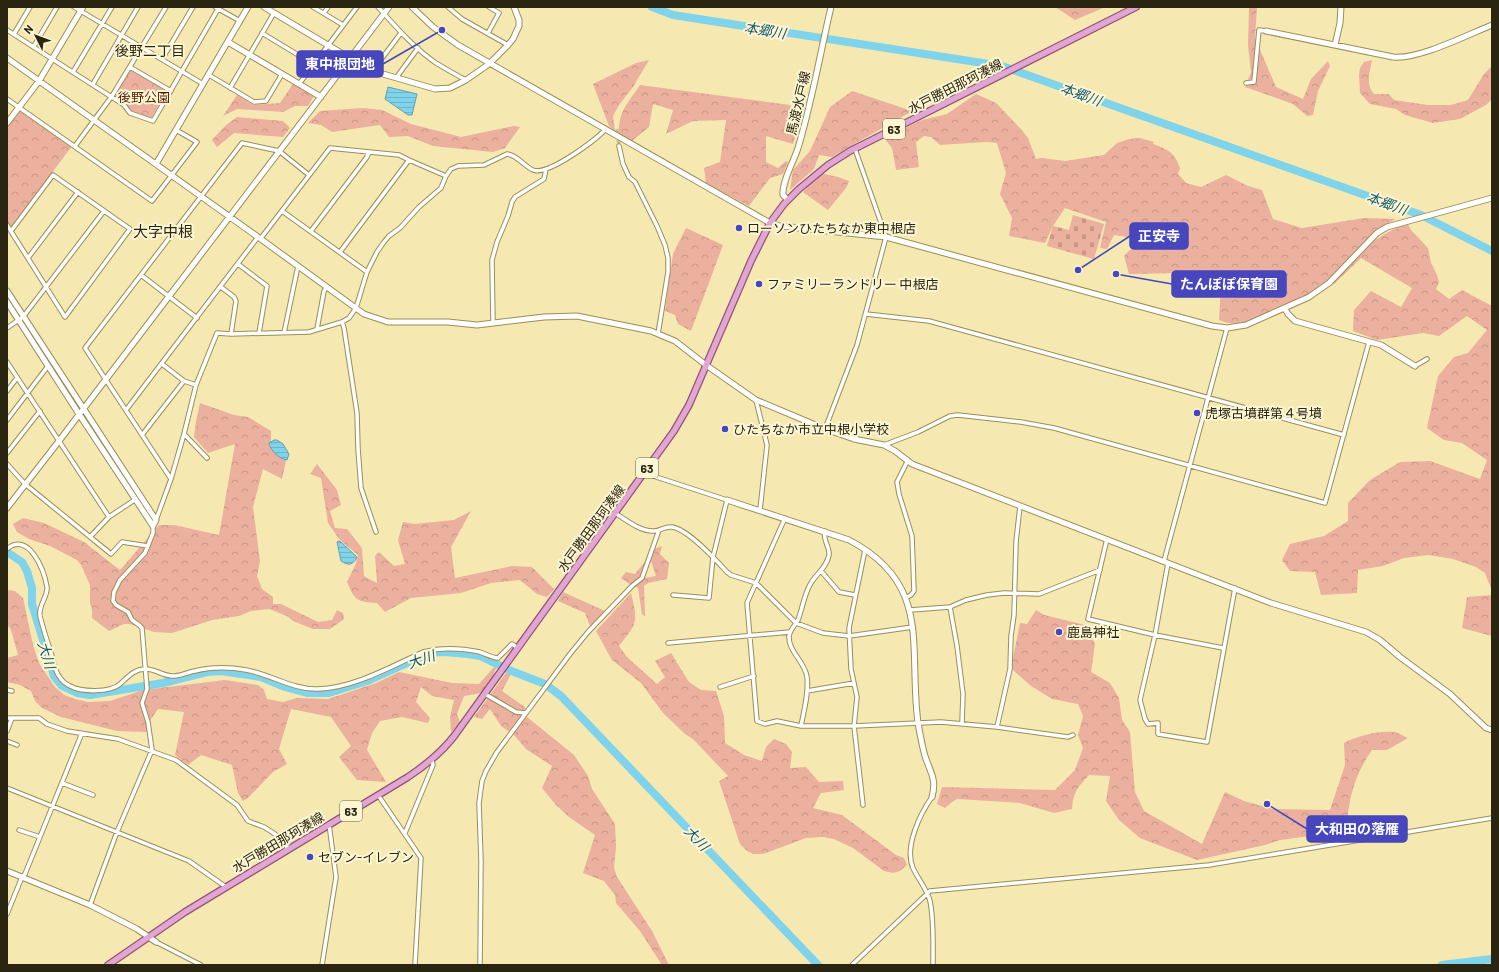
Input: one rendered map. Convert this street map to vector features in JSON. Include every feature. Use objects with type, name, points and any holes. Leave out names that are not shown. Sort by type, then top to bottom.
[{"type":"main road","name":"水戸勝田那珂湊線","points":[[108,965],[184,912],[408,777],[432,760],[455,735],[674,431],[689,405],[760,243],[770,224],[788,200],[799,189],[824,167],[855,149],[1136,7]]},
{"type":"street","points":[[14,34],[30,7]]},
{"type":"street","points":[[34,46],[57,7]]},
{"type":"street","points":[[74,7],[82,9],[102,24],[203,84]]},
{"type":"street","points":[[73,72],[112,7]]},
{"type":"street","points":[[93,84],[138,7]]},
{"type":"street","points":[[75,146],[112,96],[166,7]]},
{"type":"street","points":[[162,59],[193,7]]},
{"type":"street","points":[[156,164],[248,7]]},
{"type":"street","points":[[264,7],[373,70],[435,89],[450,88],[466,80],[489,64],[508,45],[513,39],[519,26],[519,20],[514,7]]},
{"type":"street","points":[[313,7],[343,25]]},
{"type":"street","points":[[324,13],[328,7]]},
{"type":"street","points":[[298,84],[357,7]]},
{"type":"street","points":[[378,7],[401,33],[418,48],[436,62],[466,80]]},
{"type":"street","points":[[7,508],[389,7]]},
{"type":"street","points":[[412,7],[426,22],[448,39],[489,64],[770,224],[886,237],[1212,326],[1227,328],[1246,325],[1285,309],[1309,297],[1329,282],[1377,233],[1396,224],[1492,198]]},
{"type":"street","points":[[448,7],[462,19],[508,45]]},
{"type":"street","points":[[488,34],[499,13],[489,7]]},
{"type":"street","name":"馬渡水戸線","points":[[788,200],[783,195],[784,186],[798,149],[831,7]]},
{"type":"street","points":[[1335,46],[1340,23],[1341,7]]},
{"type":"street","points":[[7,30],[124,104],[130,113],[153,121],[217,8],[240,21]]},
{"type":"street","points":[[7,123],[20,108],[39,81],[82,9]]},
{"type":"street","points":[[230,88],[274,12]]},
{"type":"street","points":[[1246,83],[1254,82],[1258,30],[1393,57],[1404,57],[1423,52],[1492,25]]},
{"type":"street","points":[[373,70],[401,33]]},
{"type":"street","points":[[262,34],[313,64]]},
{"type":"street","points":[[228,42],[321,97]]},
{"type":"street","points":[[396,78],[418,48]]},
{"type":"street","points":[[7,58],[230,216],[364,314],[388,322],[448,322],[477,325],[544,317],[577,316],[592,318],[658,334],[675,341],[756,400],[825,429],[854,439],[884,445],[895,451],[912,464],[1271,603],[1338,623],[1371,635],[1445,690],[1486,728],[1492,730]]},
{"type":"street","points":[[130,67],[170,91]]},
{"type":"street","points":[[209,75],[254,102],[266,101],[282,74]]},
{"type":"street","points":[[7,99],[152,201],[197,142],[176,130]]},
{"type":"street","points":[[90,905],[117,832],[152,750],[148,722],[142,703],[146,683],[141,626],[132,620],[128,612],[116,606],[113,601],[114,592],[120,580],[142,557],[148,546],[153,533],[153,526],[171,479],[196,385],[217,333],[309,332],[342,322],[349,318],[356,308],[367,272],[384,242],[389,236],[400,228],[419,207],[441,188],[446,176],[454,167],[484,165],[507,154],[513,156],[533,170],[540,171],[582,149],[605,130]]},
{"type":"street","points":[[171,479],[85,348],[242,143],[279,151],[309,174]]},
{"type":"street","points":[[619,146],[623,164],[629,177],[635,182],[657,226],[665,245],[668,258],[668,272],[658,334]]},
{"type":"street","points":[[126,410],[238,264],[282,211],[330,148],[399,155],[446,176]]},
{"type":"street","points":[[825,429],[857,345],[886,237],[855,149]]},
{"type":"street","points":[[311,231],[368,157],[368,152]]},
{"type":"street","points":[[340,252],[409,160]]},
{"type":"street","points":[[493,323],[492,260],[497,242],[515,197],[544,179],[546,169]]},
{"type":"street","points":[[7,225],[65,317],[130,229],[53,175],[11,231]]},
{"type":"street","points":[[28,258],[78,192]]},
{"type":"street","points":[[7,328],[21,318],[104,211]]},
{"type":"street","points":[[282,211],[367,272]]},
{"type":"street","points":[[238,264],[267,286],[259,333]]},
{"type":"street","points":[[284,333],[298,266]]},
{"type":"street","points":[[141,275],[197,318]]},
{"type":"street","points":[[221,287],[234,297],[236,301],[231,334]]},
{"type":"street","points":[[317,329],[324,291],[327,287]]},
{"type":"street","points":[[7,291],[48,366],[78,414],[138,498],[156,520]]},
{"type":"street","points":[[7,302],[21,318],[84,408],[153,526]]},
{"type":"street","points":[[1285,309],[1295,321],[1381,345],[1415,366],[1427,359]]},
{"type":"street","points":[[866,314],[929,322],[1344,435]]},
{"type":"street","points":[[342,322],[357,413],[361,488],[376,532]]},
{"type":"street","points":[[1227,328],[1166,562],[1155,635],[1140,700],[1145,719],[1148,724],[1158,723],[1158,734],[1208,742],[1234,588]]},
{"type":"street","points":[[884,445],[918,432],[950,416],[958,415],[1021,422],[1054,428],[1325,503],[1369,342]]},
{"type":"street","points":[[7,362],[109,517]]},
{"type":"street","points":[[162,364],[184,381],[196,385]]},
{"type":"street","points":[[7,420],[48,366]]},
{"type":"street","points":[[7,391],[17,378]]},
{"type":"street","points":[[142,435],[184,381]]},
{"type":"street","points":[[756,400],[767,445],[760,510]]},
{"type":"street","points":[[8,450],[40,411]]},
{"type":"street","points":[[184,434],[207,458]]},
{"type":"street","points":[[905,598],[912,595],[914,591],[912,536],[910,524],[899,494],[898,482],[908,460]]},
{"type":"street","points":[[7,464],[25,484],[110,554],[122,542],[148,546]]},
{"type":"street","points":[[644,473],[849,540],[866,549],[888,570],[899,585],[910,610],[914,627],[918,723],[924,756],[934,784],[932,797],[920,816],[910,849],[913,869],[927,893],[931,908],[933,965]]},
{"type":"street","points":[[90,537],[109,517],[138,498]]},
{"type":"street","points":[[673,595],[709,598],[713,557],[728,500]]},
{"type":"street","points":[[997,727],[1010,669],[1011,636],[1014,615],[1016,542],[1020,506]]},
{"type":"street","points":[[615,514],[644,530],[654,531],[666,527],[677,528],[693,538],[731,575],[756,583],[796,623],[823,632],[849,636],[914,627]]},
{"type":"street","points":[[785,518],[747,603],[757,721],[765,724],[777,721],[801,726],[854,726],[941,722],[997,727],[1068,737],[1073,735]]},
{"type":"street","points":[[480,965],[482,861],[479,803],[482,781],[486,771],[497,752],[588,632],[632,586],[642,578],[660,530]]},
{"type":"street","points":[[801,726],[807,691],[807,677],[790,642],[790,632],[796,623],[805,593],[812,581],[821,571],[829,554],[824,535],[825,532]]},
{"type":"street","points":[[1107,539],[1088,619],[1155,635],[1223,648]]},
{"type":"street","points":[[7,549],[14,545],[25,546],[29,548],[38,560],[47,587],[39,614],[59,677],[69,686],[76,689],[88,691],[118,686],[127,676],[144,669],[173,676],[216,668],[262,673],[290,685],[317,689],[328,688],[355,681],[423,652],[432,650],[455,649],[478,652],[498,658],[512,644],[518,648]]},
{"type":"street","points":[[863,805],[854,726],[857,697],[851,669],[849,628],[866,549]]},
{"type":"street","points":[[910,610],[950,607],[976,597],[1004,593],[1039,594],[1100,570]]},
{"type":"street","points":[[821,571],[839,592],[855,595]]},
{"type":"street","points":[[950,607],[963,694],[962,723]]},
{"type":"street","points":[[668,643],[790,632]]},
{"type":"street","points":[[720,687],[754,676]]},
{"type":"street","points":[[807,691],[854,683]]},
{"type":"street","points":[[7,690],[12,691]]},
{"type":"street","points":[[485,694],[516,712],[526,713]]},
{"type":"street","points":[[7,718],[40,718],[47,724],[67,731],[118,739],[152,750],[182,763],[237,805],[248,821],[264,827],[280,838],[287,846],[286,850]]},
{"type":"street","points":[[7,731],[12,718]]},
{"type":"street","points":[[7,914],[22,877],[25,874],[82,733]]},
{"type":"street","points":[[7,741],[16,745]]},
{"type":"street","points":[[405,833],[433,765],[432,760]]},
{"type":"street","points":[[62,783],[93,795]]},
{"type":"street","points":[[7,788],[189,861],[226,887]]},
{"type":"street","points":[[378,795],[421,858],[415,965]]},
{"type":"street","points":[[852,965],[930,891],[1209,865],[1492,818]]},
{"type":"street","points":[[322,965],[336,877],[329,824]]},
{"type":"street","points":[[19,830],[40,837]]},
{"type":"street","points":[[7,871],[90,905],[201,965]]},
{"type":"green space","points":[[1055,7],[1102,7],[1103,8],[1075,20]]},
{"type":"green space","points":[[1249,7],[1257,7],[1255,38],[1276,87],[1303,99],[1311,79],[1328,61],[1330,66],[1318,91],[1313,115],[1307,116],[1293,104],[1245,87],[1251,72],[1248,46]]},
{"type":"green space","points":[[649,60],[613,116],[615,131],[609,126],[593,84],[636,63]]},
{"type":"green space","points":[[1372,60],[1369,73],[1369,82],[1371,90],[1374,94],[1389,94],[1394,100],[1428,105],[1451,105],[1468,100],[1484,74],[1492,66],[1492,99],[1486,105],[1460,119],[1433,123],[1405,115],[1396,109],[1370,104],[1360,93],[1359,75],[1360,68],[1364,62]]},
{"type":"green space","name":"後野公園","points":[[130,70],[167,91],[151,118],[132,111],[126,104],[114,96]]},
{"type":"green space","points":[[293,84],[314,96],[308,106],[295,106],[283,112],[237,109],[223,116],[237,95],[253,105],[280,103]]},
{"type":"green space","points":[[640,85],[790,105],[799,120],[793,144],[766,136],[766,162],[778,168],[786,161],[788,162],[783,174],[770,178],[749,206],[706,183],[704,168],[720,162],[726,120],[693,121],[666,134],[673,110],[653,104],[649,127],[632,141],[619,133],[622,113]]},
{"type":"green space","points":[[852,91],[912,111],[832,157],[819,155],[814,169],[790,190],[793,170],[810,151],[830,107]]},
{"type":"green space","points":[[976,94],[996,103],[1020,128],[1028,138],[1036,159],[1042,158],[1065,161],[1104,155],[1117,143],[1129,139],[1140,138],[1154,142],[1153,144],[1170,152],[1176,158],[1180,168],[1178,174],[1186,183],[1201,187],[1226,175],[1248,186],[1262,190],[1273,219],[1302,228],[1364,218],[1396,219],[1376,230],[1328,280],[1309,294],[1249,321],[1234,324],[1223,322],[1219,320],[1221,285],[1188,290],[1179,273],[1129,274],[1124,256],[1141,239],[1114,235],[1107,249],[1100,248],[1106,222],[1065,208],[1053,226],[1045,243],[1009,236],[1012,218],[1000,194],[1006,173],[997,143],[986,142],[940,145],[931,137],[924,136],[916,142],[919,167],[896,170],[892,148],[884,138],[922,120],[947,114]]},
{"type":"green space","points":[[363,108],[382,110],[411,124],[461,137],[514,126],[520,127],[505,148],[493,152],[433,146],[408,136],[389,137],[380,125],[332,132],[321,125],[308,123],[320,111]]},
{"type":"green space","points":[[20,111],[72,146],[12,226],[9,226],[7,223],[7,128]]},
{"type":"green space","points":[[237,117],[283,121],[290,128],[283,137],[234,133],[217,147],[212,140],[226,125]]},
{"type":"green space","points":[[820,173],[849,181],[846,188],[828,210],[803,192]]},
{"type":"green space","points":[[1073,215],[1104,224],[1094,259],[1047,246],[1053,226],[1069,230]]},
{"type":"green space","points":[[1408,224],[1411,230],[1428,248],[1431,263],[1439,282],[1436,289],[1449,299],[1462,290],[1492,306],[1492,591],[1485,573],[1476,567],[1453,559],[1429,555],[1404,558],[1383,566],[1358,570],[1357,593],[1321,595],[1315,572],[1290,571],[1282,560],[1290,544],[1324,536],[1348,521],[1348,503],[1370,480],[1400,462],[1430,461],[1480,479],[1487,460],[1462,443],[1444,440],[1427,428],[1438,376],[1454,357],[1468,353],[1487,330],[1467,316],[1439,336],[1423,333],[1377,340],[1353,331],[1354,310],[1371,291],[1401,307],[1412,288],[1361,258],[1334,284],[1331,282],[1375,240],[1396,228]]},
{"type":"green space","points":[[686,228],[723,245],[691,331],[678,324],[675,315],[665,311],[673,254]]},
{"type":"green space","points":[[200,403],[234,415],[248,417],[271,431],[271,441],[286,461],[282,479],[263,469],[253,507],[260,561],[257,576],[262,589],[273,597],[273,604],[281,604],[318,622],[332,620],[337,610],[343,613],[344,619],[330,629],[313,629],[269,609],[251,611],[239,616],[212,620],[172,633],[154,632],[130,624],[124,624],[109,631],[92,618],[90,585],[81,565],[77,560],[50,546],[29,539],[17,532],[13,524],[23,518],[44,523],[84,542],[120,570],[159,525],[174,525],[219,535],[235,444],[208,453],[194,437]]},
{"type":"green space","points":[[317,464],[337,490],[341,505],[330,511],[335,528],[347,529],[362,548],[364,576],[377,583],[375,556],[379,552],[394,566],[405,564],[398,540],[403,522],[414,524],[454,520],[471,511],[451,547],[455,578],[512,566],[532,567],[554,589],[547,597],[537,594],[520,580],[491,583],[461,593],[411,598],[385,612],[377,603],[360,601],[354,596],[347,582],[358,555],[340,540],[328,523],[321,478],[310,474]]},
{"type":"green space","points":[[662,546],[660,554],[669,563],[667,579],[648,583],[644,586],[645,616],[642,614],[638,588],[635,586],[644,578],[656,576],[651,561],[654,549]]},
{"type":"green space","points":[[647,559],[642,576],[631,585],[621,578],[626,572],[635,574]]},
{"type":"green space","points":[[7,590],[15,591],[23,598],[33,645],[39,663],[55,687],[64,695],[88,702],[110,701],[143,690],[225,680],[258,685],[264,690],[267,699],[283,702],[297,698],[328,699],[376,683],[399,672],[452,683],[479,684],[494,667],[496,668],[493,676],[482,693],[464,696],[457,714],[460,723],[451,733],[450,717],[454,700],[432,696],[421,687],[416,702],[430,718],[428,723],[402,717],[380,721],[372,733],[367,750],[386,782],[357,780],[339,757],[351,746],[331,717],[291,709],[279,749],[287,764],[273,772],[248,798],[243,801],[238,793],[232,765],[201,755],[188,765],[175,755],[184,712],[158,709],[151,719],[147,732],[117,731],[61,717],[42,708],[35,701],[31,691],[20,685],[7,682],[7,658],[18,655],[11,630],[7,624]]},
{"type":"green space","points":[[563,592],[605,611],[590,626],[585,613],[558,601]]},
{"type":"green space","points":[[631,593],[635,610],[635,621],[630,632],[619,646],[627,657],[657,684],[665,677],[655,661],[671,653],[689,682],[701,690],[716,691],[724,716],[725,743],[744,755],[762,761],[766,747],[774,739],[786,744],[792,752],[790,768],[806,767],[819,782],[843,781],[844,790],[821,793],[813,808],[842,815],[896,855],[904,858],[907,865],[900,871],[893,873],[884,871],[853,848],[834,839],[823,837],[806,838],[763,854],[753,854],[746,850],[740,844],[719,781],[728,776],[693,739],[685,734],[663,713],[641,683],[612,660],[596,631]]},
{"type":"green space","points":[[1492,595],[1492,636],[1462,628],[1467,597]]},
{"type":"green space","points":[[1036,610],[1044,615],[1085,625],[1095,644],[1091,672],[1110,683],[1119,698],[1122,720],[1130,732],[1135,792],[1144,811],[1202,844],[1225,792],[1244,801],[1273,809],[1330,810],[1345,765],[1344,743],[1361,736],[1381,732],[1395,732],[1408,738],[1387,750],[1372,750],[1365,761],[1352,792],[1346,837],[1310,836],[1280,840],[1265,845],[1197,860],[1140,838],[1119,820],[1106,801],[1110,776],[1089,775],[1077,790],[1072,809],[1054,813],[1020,803],[957,799],[945,808],[937,804],[942,787],[1055,790],[1075,770],[1083,748],[1078,735],[1083,716],[1078,704],[1052,699],[1031,686],[1013,670],[1012,663],[1020,623],[1027,624]]},
{"type":"green space","points":[[506,673],[511,674],[502,691],[525,707],[527,717],[574,755],[588,776],[592,789],[615,824],[616,847],[614,868],[617,877],[652,931],[669,965],[662,965],[640,931],[616,903],[615,895],[604,881],[583,873],[595,835],[569,817],[556,805],[542,788],[552,766],[526,749],[514,735],[501,726],[490,709],[482,719],[474,717]]},
{"type":"water","points":[[388,87],[417,94],[412,115],[408,115],[385,99]]},
{"type":"water","points":[[277,440],[283,444],[289,454],[287,460],[275,454],[271,448],[269,443]]},
{"type":"water","points":[[339,541],[356,556],[357,558],[354,562],[346,564],[341,561],[337,542]]},
{"type":"waterway","name":"本郷川","points":[[652,7],[673,15],[1002,66],[1421,215],[1492,251]]},
{"type":"waterway","name":"大川","points":[[7,552],[22,562],[27,571],[32,588],[32,604],[54,676],[62,686],[77,693],[90,695],[163,683],[207,672],[221,671],[261,677],[285,687],[307,693],[329,693],[367,681],[429,653],[444,652],[480,656],[509,670],[545,684],[561,696],[818,965]]},
{"type":"waterway","points":[[1442,965],[1492,959]]},
{"type":"tunnel","points":[[617,129],[619,146]]},
{"type":"place","name":"東中根団地","points":[[442,30]]},
{"type":"place","name":"ローソンひたちなか東中根店","points":[[739,228]]},
{"type":"place","name":"正安寺","points":[[1078,270]]},
{"type":"place","name":"たんぽぽ保育園","points":[[1116,274]]},
{"type":"place","name":"ファミリーランドリー 中根店","points":[[759,284]]},
{"type":"place","name":"虎塚古墳群第４号墳","points":[[1197,413]]},
{"type":"place","name":"ひたちなか市立中根小学校","points":[[725,429]]},
{"type":"place","name":"鹿島神社","points":[[1059,632]]},
{"type":"place","name":"大和田の落雁","points":[[1267,804]]},
{"type":"place","name":"セブン-イレブン","points":[[310,857]]},
{"type":"district","name":"後野二丁目","points":[[150,50]]},
{"type":"district","name":"大字中根","points":[[163,231]]}]
